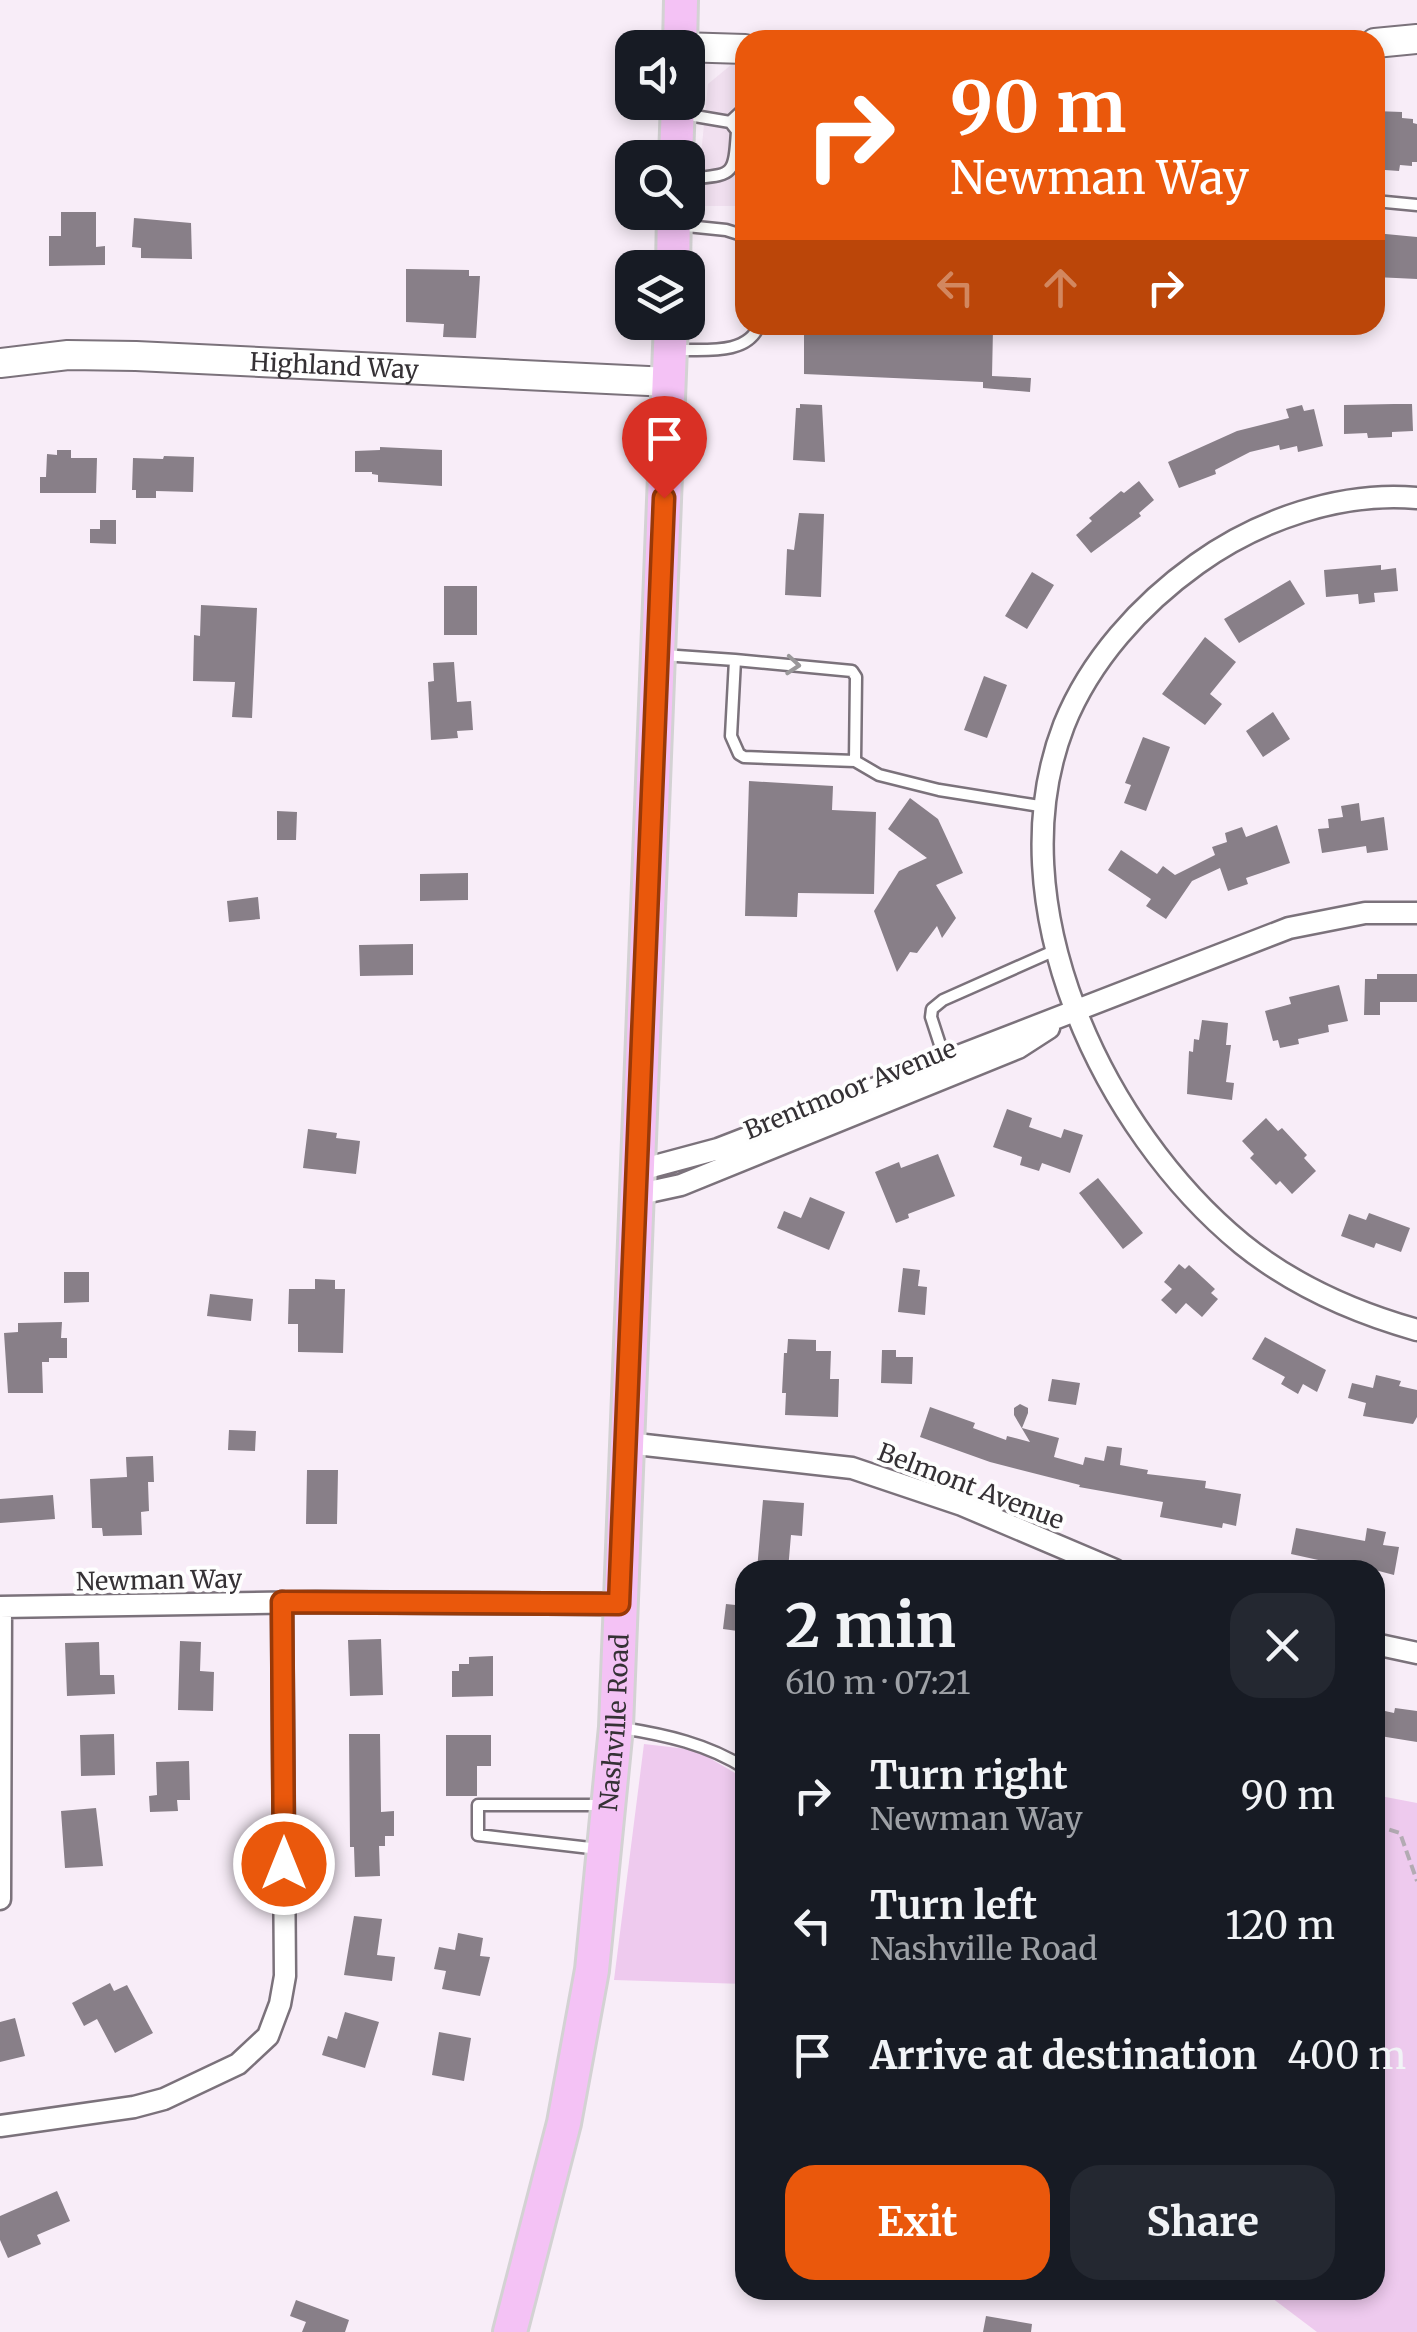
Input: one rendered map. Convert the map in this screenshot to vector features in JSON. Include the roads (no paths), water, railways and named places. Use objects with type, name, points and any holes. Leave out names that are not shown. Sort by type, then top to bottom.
[{"type":"main road","points":[[680,30],[681,0]]},
{"type":"main road","name":"Nashville Road","points":[[510,2332],[564,2123],[592,1970],[610,1804],[670,351]]},
{"type":"street","points":[[1385,42],[1417,40]]},
{"type":"street","points":[[705,47],[735,48]]},
{"type":"street","name":"Highland Way","points":[[0,363],[68,355],[670,351]]},
{"type":"street","points":[[1417,498],[1338,504],[1279,518],[1224,545],[1175,580],[1130,622],[1094,669],[1064,724],[1050,777],[1043,868],[1058,949],[1075,1009],[1108,1082],[1140,1135],[1213,1217],[1243,1244],[1306,1287],[1343,1306],[1417,1330]]},
{"type":"street","name":"Brentmoor Avenue","points":[[635,1183],[718,1149],[948,1068],[1075,1009],[1288,928],[1365,913],[1417,913]]},
{"type":"street","name":"Belmont Avenue","points":[[627,1443],[852,1468],[962,1505],[1092,1560]]},
{"type":"street","points":[[0,2126],[134,2107],[164,2099],[238,2064],[268,2036],[285,1976],[282,1602]]},
{"type":"street","name":"Newman Way","points":[[0,1607],[282,1602],[619,1604]]},
{"type":"street","points":[[0,1607],[0,1899]]},
{"type":"street","points":[[1385,1646],[1417,1653]]},
{"type":"lane","points":[[705,115],[730,122],[735,128]]},
{"type":"lane","points":[[730,122],[735,117]]},
{"type":"lane","points":[[705,177],[731,170],[735,164]]},
{"type":"lane","points":[[1385,202],[1417,205]]},
{"type":"lane","points":[[705,226],[735,233]]},
{"type":"lane","points":[[670,351],[723,349],[742,344],[753,335]]},
{"type":"lane","points":[[658,654],[852,670],[856,677],[854,761]]},
{"type":"lane","points":[[735,660],[731,736],[738,754],[854,761],[879,775],[940,790],[1046,807]]},
{"type":"lane","points":[[948,1068],[931,1017],[932,1009],[943,1000],[1058,949]]},
{"type":"lane","points":[[616,1728],[664,1735],[720,1752],[735,1762]]},
{"type":"lane","points":[[606,1850],[478,1834],[478,1804],[610,1804]]}]
